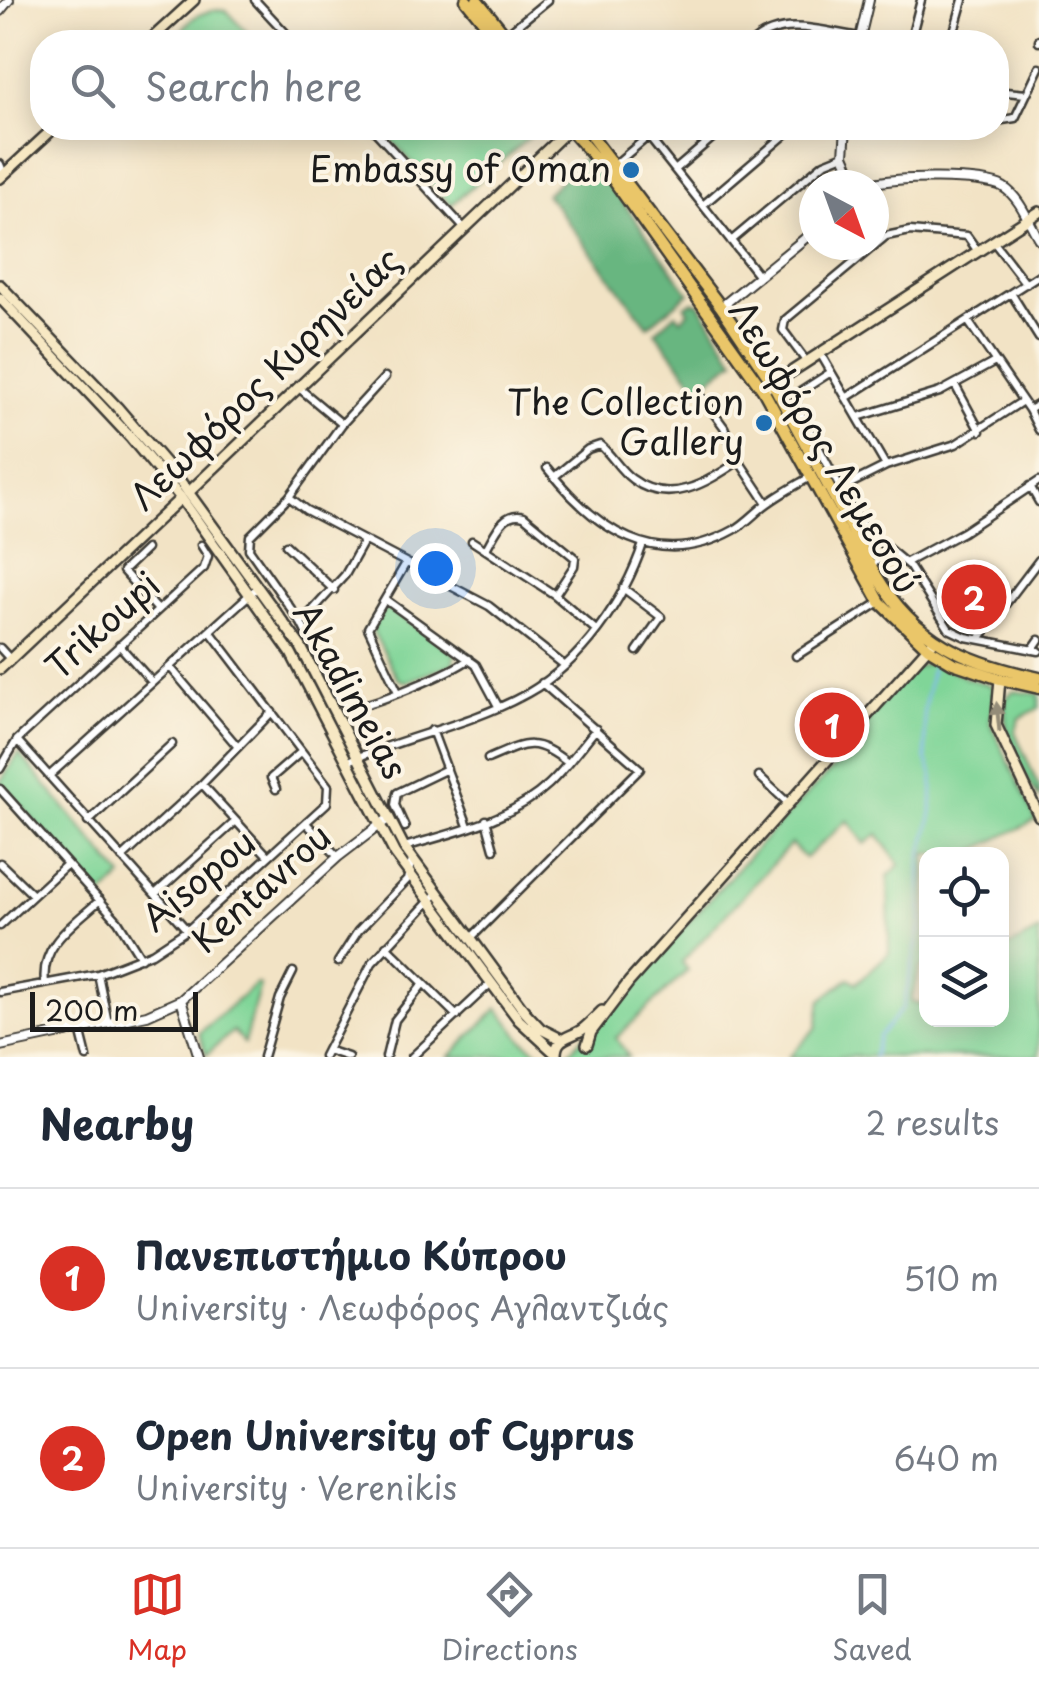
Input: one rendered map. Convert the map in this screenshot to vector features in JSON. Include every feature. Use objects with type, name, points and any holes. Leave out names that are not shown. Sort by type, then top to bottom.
[{"type":"main road","points":[[161,30],[194,0]]},
{"type":"main road","points":[[466,0],[494,30]]},
{"type":"main road","points":[[477,0],[496,30]]},
{"type":"main road","points":[[1,172],[40,140]]},
{"type":"main road","name":"Λεωφόρος Κυρηνείας","points":[[0,669],[300,388],[556,140]]},
{"type":"main road","name":"Λεωφόρος Λεμεσού","points":[[582,140],[611,168],[721,306],[894,602],[931,644],[983,664],[1039,678]]},
{"type":"main road","name":"Λεωφόρος Λεμεσού","points":[[593,140],[768,387],[880,602],[953,663],[1000,680],[1039,688]]},
{"type":"main road","points":[[768,387],[1039,212]]},
{"type":"main road","name":"Akadimeias","points":[[0,285],[117,407],[254,591],[301,647],[356,761],[433,898]]},
{"type":"main road","name":"Akadimeias","points":[[0,298],[185,495]]},
{"type":"main road","points":[[587,1057],[586,1045],[608,1007],[931,644]]},
{"type":"main road","points":[[1000,680],[996,724],[1039,816]]},
{"type":"main road","name":"Akadimeias","points":[[356,761],[378,823],[410,875],[538,1026],[566,1037],[579,1037],[586,1045]]},
{"type":"main road","name":"Akadimeias","points":[[467,942],[490,984],[519,1020],[556,1055]]},
{"type":"main road","points":[[556,1055],[566,1037],[608,1007]]},
{"type":"street","points":[[0,12],[9,0]]},
{"type":"street","points":[[255,0],[283,30]]},
{"type":"street","points":[[862,30],[869,0]]},
{"type":"street","points":[[913,30],[921,0]]},
{"type":"street","points":[[954,30],[963,0]]},
{"type":"street","points":[[514,30],[544,1]]},
{"type":"street","points":[[776,30],[782,27],[809,30]]},
{"type":"street","points":[[1009,119],[1015,118],[1039,68]]},
{"type":"street","points":[[1009,92],[1026,94]]},
{"type":"street","points":[[383,140],[464,228]]},
{"type":"street","points":[[611,168],[643,140]]},
{"type":"street","points":[[651,140],[759,276]]},
{"type":"street","points":[[675,170],[710,140]]},
{"type":"street","points":[[703,205],[779,140]]},
{"type":"street","points":[[845,140],[844,155],[850,170]]},
{"type":"street","points":[[731,241],[824,164],[844,155]]},
{"type":"street","points":[[889,180],[992,182],[1008,190],[1039,240]]},
{"type":"street","points":[[806,361],[784,330],[785,320],[886,236],[910,231],[964,235],[978,250]]},
{"type":"street","points":[[993,240],[1026,284]]},
{"type":"street","points":[[721,306],[799,243]]},
{"type":"street","points":[[846,398],[1039,276]]},
{"type":"street","points":[[1011,293],[1039,338]]},
{"type":"street","points":[[968,320],[1030,410],[1039,430]]},
{"type":"street","points":[[819,352],[886,466]]},
{"type":"street","points":[[858,417],[955,385],[995,362]]},
{"type":"street","points":[[832,372],[800,392],[795,397],[796,404],[862,524],[906,562],[958,635],[1036,650],[1039,640]]},
{"type":"street","points":[[385,377],[342,424],[289,497],[250,536],[248,545],[301,623],[343,703],[363,705],[453,670],[469,659]]},
{"type":"street","points":[[955,385],[980,431]]},
{"type":"street","points":[[300,388],[342,424]]},
{"type":"street","points":[[701,396],[724,427],[738,461],[767,503]]},
{"type":"street","points":[[840,489],[886,466],[946,448],[980,431],[1021,402]]},
{"type":"street","points":[[1030,410],[1039,404]]},
{"type":"street","points":[[554,477],[588,449],[600,445],[634,481],[659,492],[700,486],[738,461]]},
{"type":"street","points":[[547,468],[589,514],[616,532],[643,544],[682,547],[698,545],[738,528],[767,503],[811,476]]},
{"type":"street","points":[[906,562],[948,541],[1039,481]]},
{"type":"street","points":[[1030,486],[1039,502]]},
{"type":"street","points":[[289,497],[306,510],[490,606],[564,665]]},
{"type":"street","points":[[486,549],[506,518],[524,516],[575,558],[555,595]]},
{"type":"street","points":[[301,623],[334,590],[364,541]]},
{"type":"street","points":[[472,541],[555,595],[596,630]]},
{"type":"street","points":[[356,761],[498,706],[542,683],[596,630],[624,588],[643,544]]},
{"type":"street","name":"Trikoupi","points":[[0,769],[18,740],[204,568],[208,556],[201,546]]},
{"type":"street","points":[[286,546],[334,590]]},
{"type":"street","points":[[146,548],[123,570],[158,610]]},
{"type":"street","points":[[870,565],[892,552]]},
{"type":"street","points":[[979,638],[1039,560]]},
{"type":"street","points":[[398,692],[368,628],[406,563]]},
{"type":"street","points":[[624,588],[661,617],[638,651]]},
{"type":"street","points":[[49,776],[254,591]]},
{"type":"street","points":[[386,600],[469,659],[498,706]]},
{"type":"street","points":[[796,656],[880,602]]},
{"type":"street","points":[[210,631],[301,752],[271,778],[276,789]]},
{"type":"street","points":[[119,646],[152,682]]},
{"type":"street","points":[[0,648],[10,659]]},
{"type":"street","points":[[170,667],[238,747]]},
{"type":"street","points":[[467,942],[640,769],[542,683]]},
{"type":"street","points":[[122,858],[272,712]]},
{"type":"street","points":[[404,848],[524,804],[552,782],[596,729]]},
{"type":"street","points":[[432,730],[468,826]]},
{"type":"street","points":[[18,740],[187,930]]},
{"type":"street","points":[[488,759],[534,743],[548,747],[568,762]]},
{"type":"street","points":[[88,822],[172,744]]},
{"type":"street","name":"Aisopou","points":[[0,992],[98,974],[140,958],[187,930],[327,802],[330,791],[301,752]]},
{"type":"street","points":[[405,826],[395,805],[397,793],[447,769]]},
{"type":"street","points":[[760,776],[788,804]]},
{"type":"street","points":[[202,784],[268,856]]},
{"type":"street","points":[[0,789],[100,900],[129,936],[140,958]]},
{"type":"street","name":"Kentavrou","points":[[0,1046],[147,1015],[180,1000],[338,857],[389,818]]},
{"type":"street","points":[[486,820],[494,849]]},
{"type":"street","points":[[155,894],[236,821]]},
{"type":"street","name":"Aisopou","points":[[306,824],[338,857]]},
{"type":"street","points":[[338,962],[358,931],[393,898],[410,875],[412,860]]},
{"type":"street","points":[[0,863],[33,895]]},
{"type":"street","points":[[0,926],[66,865]]},
{"type":"street","points":[[348,1057],[326,1053],[359,985],[386,946],[433,898]]},
{"type":"street","points":[[45,983],[44,964],[50,948],[100,900]]},
{"type":"street","points":[[386,946],[457,1016]]},
{"type":"street","points":[[263,1057],[280,998],[293,972]]},
{"type":"street","points":[[98,974],[108,1023]]},
{"type":"street","points":[[386,1057],[395,1020],[423,984]]},
{"type":"street","points":[[412,1057],[490,984]]},
{"type":"street","points":[[180,1000],[199,1057]]},
{"type":"street","points":[[80,1029],[87,1057]]},
{"type":"green space","points":[[227,11],[245,30],[182,30],[204,13]]},
{"type":"green space","points":[[391,140],[526,140],[451,205]]},
{"type":"green space","points":[[588,154],[689,293],[648,326],[546,194]]},
{"type":"green space","points":[[699,303],[735,360],[698,388],[655,332],[676,313],[681,319],[689,312],[685,306]]},
{"type":"green space","points":[[389,608],[455,653],[453,664],[406,682],[398,679],[373,632],[377,618]]},
{"type":"green space","points":[[933,661],[966,678],[991,685],[994,697],[990,722],[1036,820],[981,847],[919,847],[919,972],[911,1001],[919,1003],[919,1027],[1009,1027],[1009,946],[1039,931],[1039,1056],[789,1057],[817,1027],[821,1000],[849,978],[857,983],[889,953],[888,876],[900,865],[878,834],[865,844],[848,820],[805,858],[791,844],[682,962],[688,970],[616,1038],[629,1057],[565,1057],[852,749],[858,733],[905,672]]},
{"type":"green space","points":[[1013,691],[1039,694],[1039,708],[1020,718],[1015,732],[1039,788],[1039,798],[1009,736],[1006,698]]},
{"type":"green space","points":[[19,753],[123,877],[101,898],[0,782]]},
{"type":"green space","points":[[256,984],[260,985],[244,1043],[233,1031],[206,1055],[199,1033]]},
{"type":"green space","points":[[498,1008],[522,1039],[544,1057],[449,1057]]},
{"type":"waterway","points":[[873,1057],[879,1036],[903,1008],[921,924],[920,862],[932,813],[933,777],[926,759],[924,710],[933,661]]},
{"type":"place","name":"Embassy of Oman","points":[[631,170]]},
{"type":"place","name":"The Collection Gallery","points":[[764,423]]},
{"type":"place","name":"Open University of Cyprus","points":[[974,597]]},
{"type":"place","name":"Πανεπιστήμιο Κύπρου","points":[[832,725]]}]
